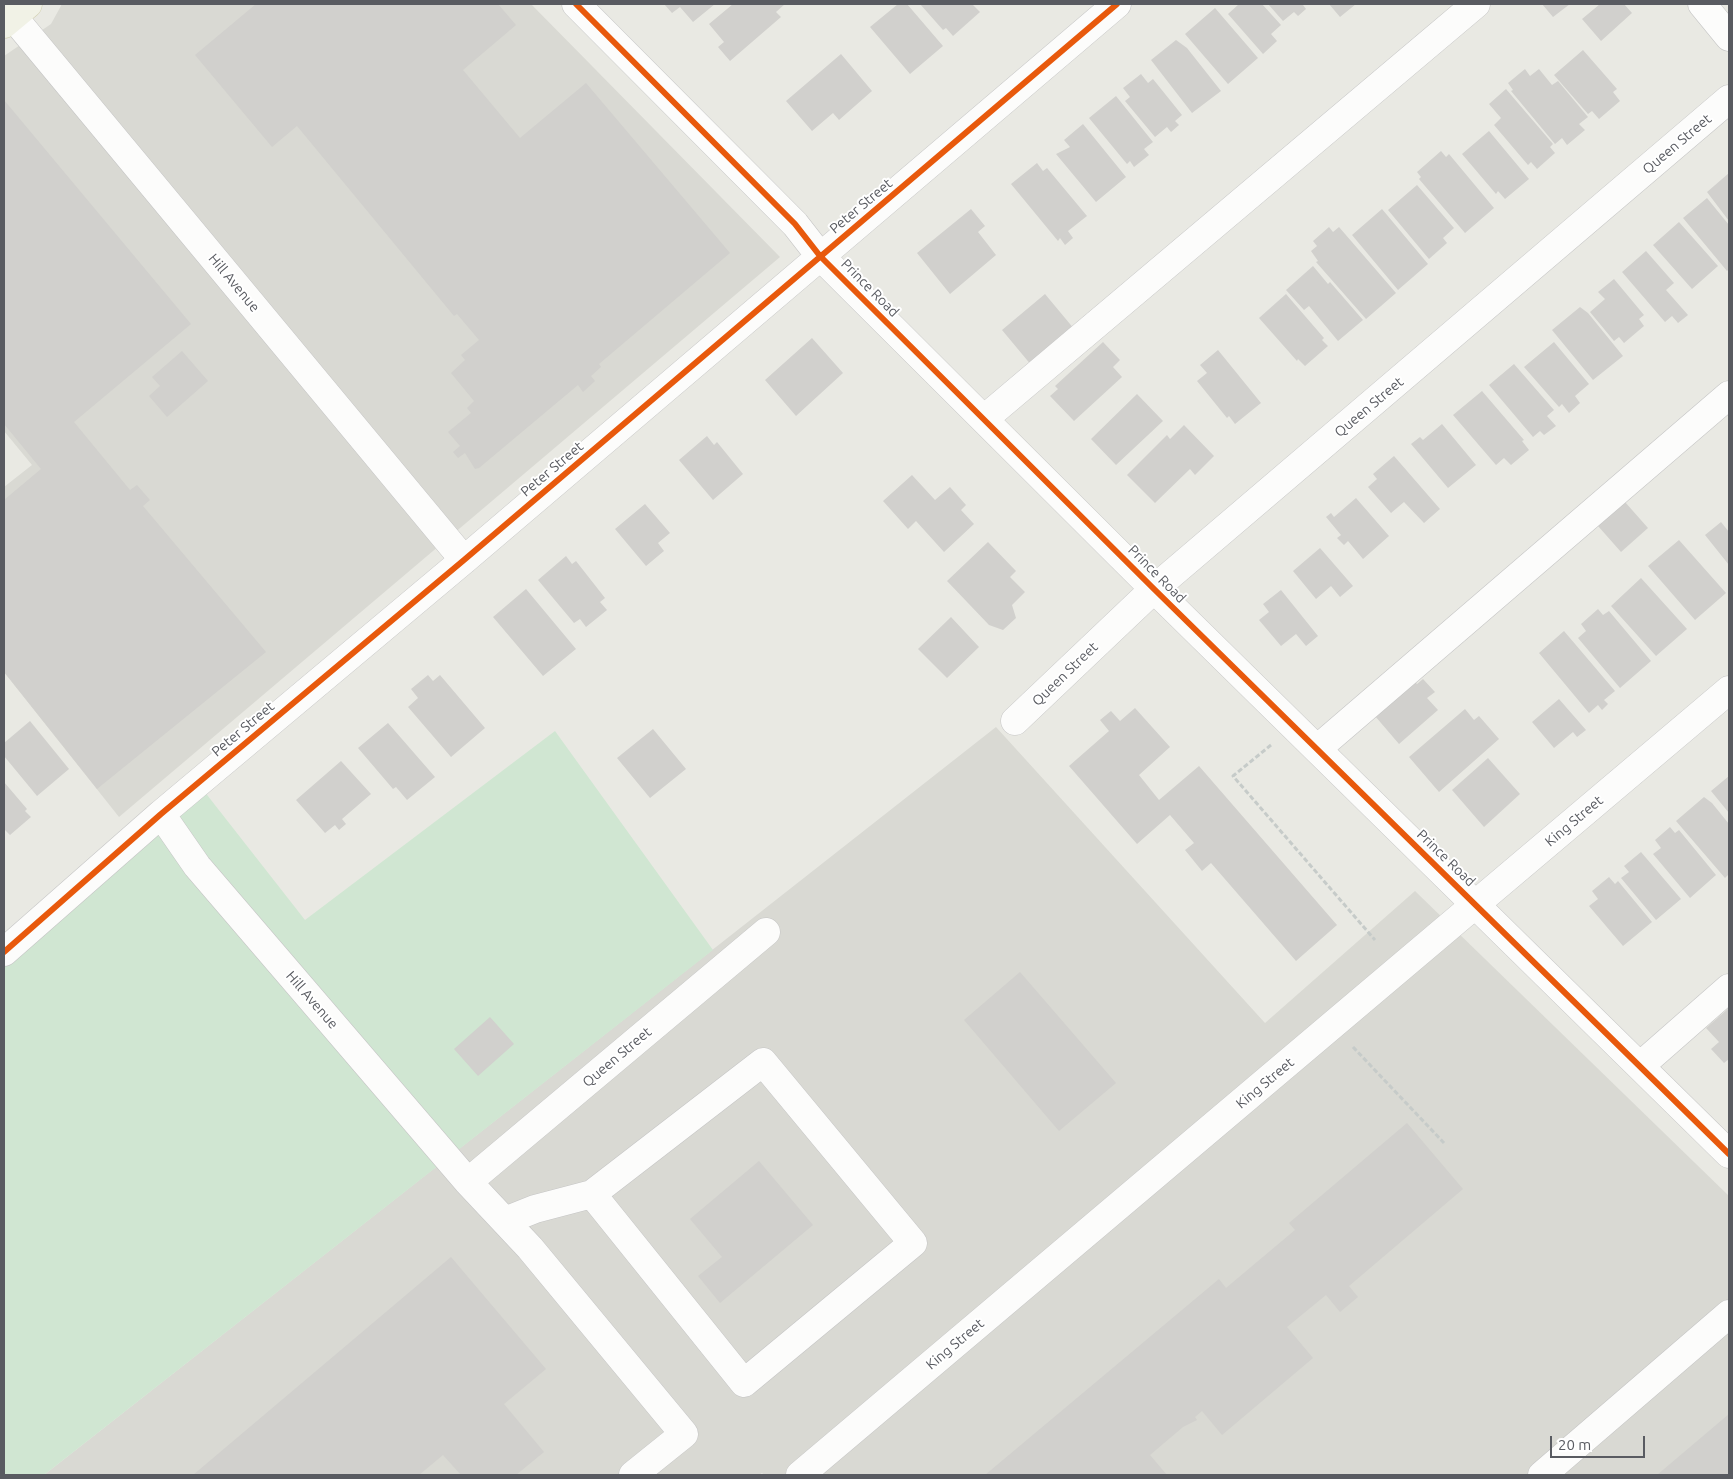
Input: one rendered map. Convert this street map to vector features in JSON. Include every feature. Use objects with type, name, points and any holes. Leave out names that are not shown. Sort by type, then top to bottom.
[{"type":"street","name":"Prince Road","points":[[576,4],[795,224],[820,256],[1154,589],[1729,1154]]},
{"type":"street","name":"Peter Street","points":[[4,952],[161,814],[464,560],[1117,4]]},
{"type":"street","points":[[984,419],[1476,4]]},
{"type":"street","points":[[1702,4],[1729,37]]},
{"type":"street","name":"Hill Avenue","points":[[12,13],[464,560]]},
{"type":"street","name":"Queen Street","points":[[1015,721],[1154,589],[1729,99]]},
{"type":"street","points":[[1317,749],[1729,395]]},
{"type":"street","name":"King Street","points":[[800,1475],[1729,690]]},
{"type":"street","name":"Hill Avenue","points":[[161,814],[197,866],[468,1182],[530,1248],[684,1434],[633,1475]]},
{"type":"street","name":"Queen Street","points":[[468,1182],[766,932]]},
{"type":"street","points":[[1640,1066],[1729,988]]},
{"type":"street","points":[[505,1221],[535,1210],[592,1194],[763,1062],[913,1243],[744,1383],[592,1194]]},
{"type":"street","points":[[1542,1475],[1729,1314]]},
{"type":"path","points":[[1294,727],[1233,776],[1375,940]]},
{"type":"path","points":[[1333,1025],[1444,1143]]},
{"type":"shaded area","points":[[62,4],[531,4],[780,257],[119,817],[4,672],[4,487],[32,465],[4,431],[4,56],[51,24]]},
{"type":"shaded area","points":[[996,727],[1265,1023],[1415,891],[1729,1196],[1729,1475],[764,1475],[762,1473],[759,1475],[44,1475]]},
{"type":"green space","points":[[555,731],[713,950],[44,1475],[4,1475],[4,960],[204,791],[305,920]]},
{"type":"building","points":[[256,4],[498,4],[516,25],[463,70],[520,138],[586,83],[730,253],[599,364],[601,367],[591,376],[595,381],[583,392],[578,385],[479,468],[475,469],[465,453],[458,458],[453,452],[460,446],[448,432],[471,413],[467,408],[474,401],[451,373],[465,360],[461,355],[479,340],[457,314],[454,316],[297,126],[272,147],[195,55]]},
{"type":"building","points":[[664,4],[715,4],[693,22],[680,7],[672,13]]},
{"type":"building","points":[[733,4],[785,4],[776,12],[781,17],[730,61],[718,47],[724,42],[709,24]]},
{"type":"building","points":[[898,4],[907,4],[943,46],[910,74],[870,27]]},
{"type":"building","points":[[920,4],[972,4],[980,12],[953,36],[946,28],[943,30]]},
{"type":"building","points":[[1239,4],[1262,4],[1281,25],[1271,34],[1277,41],[1263,54],[1228,14]]},
{"type":"building","points":[[1268,4],[1304,4],[1306,9],[1298,16],[1294,12],[1283,21]]},
{"type":"building","points":[[1329,4],[1356,4],[1340,17]]},
{"type":"building","points":[[1542,4],[1570,4],[1553,17]]},
{"type":"building","points":[[1600,4],[1624,4],[1632,13],[1601,41],[1582,19]]},
{"type":"building","points":[[1215,8],[1258,58],[1228,84],[1185,34]]},
{"type":"building","points":[[1176,40],[1187,48],[1221,91],[1192,113],[1151,60]]},
{"type":"building","points":[[1583,50],[1617,89],[1613,92],[1620,101],[1599,119],[1592,111],[1588,114],[1554,75]]},
{"type":"building","points":[[841,54],[872,91],[839,120],[833,113],[812,131],[786,101]]},
{"type":"building","points":[[1525,69],[1530,76],[1539,69],[1552,85],[1558,81],[1588,117],[1579,124],[1585,130],[1567,145],[1562,138],[1555,144],[1511,91],[1513,90],[1508,83]]},
{"type":"building","points":[[1141,74],[1148,83],[1153,79],[1182,115],[1175,121],[1179,125],[1171,132],[1167,127],[1155,137],[1125,101],[1130,97],[1123,88]]},
{"type":"building","points":[[1506,89],[1553,144],[1550,147],[1555,153],[1537,169],[1531,162],[1528,165],[1494,125],[1501,118],[1489,104]]},
{"type":"building","points":[[1116,96],[1153,142],[1144,149],[1149,155],[1134,167],[1130,161],[1127,164],[1089,118]]},
{"type":"building","points":[[4,100],[191,324],[74,422],[130,490],[137,485],[150,500],[143,506],[266,652],[97,789],[4,672],[4,500],[41,469],[4,424]]},
{"type":"building","points":[[1083,124],[1126,177],[1096,202],[1056,154],[1070,147],[1064,140]]},
{"type":"building","points":[[1489,131],[1529,179],[1505,199],[1498,191],[1496,194],[1462,154]]},
{"type":"building","points":[[1441,151],[1446,157],[1449,154],[1494,208],[1465,233],[1419,179],[1421,177],[1417,172]]},
{"type":"building","points":[[1037,163],[1043,171],[1047,168],[1087,216],[1068,231],[1073,238],[1065,245],[1060,238],[1058,241],[1011,184]]},
{"type":"building","points":[[1729,173],[1729,221],[1707,192]]},
{"type":"building","points":[[1417,185],[1454,228],[1443,238],[1447,243],[1429,259],[1388,210]]},
{"type":"building","points":[[1707,198],[1729,225],[1729,269],[1727,271],[1683,218]]},
{"type":"building","points":[[971,209],[985,226],[978,232],[996,255],[950,294],[917,253]]},
{"type":"building","points":[[1382,209],[1428,264],[1398,290],[1352,235]]},
{"type":"building","points":[[1679,222],[1718,266],[1692,289],[1653,245]]},
{"type":"building","points":[[1329,227],[1333,232],[1339,227],[1396,293],[1366,319],[1316,262],[1318,261],[1311,251],[1317,246],[1313,241]]},
{"type":"building","points":[[1646,251],[1674,283],[1666,290],[1688,315],[1678,323],[1672,316],[1665,322],[1622,272]]},
{"type":"building","points":[[1313,266],[1328,284],[1330,282],[1363,320],[1338,341],[1309,306],[1304,310],[1286,290]]},
{"type":"building","points":[[1614,279],[1644,315],[1639,319],[1644,326],[1624,343],[1619,337],[1614,341],[1590,312],[1605,299],[1598,292]]},
{"type":"building","points":[[1045,294],[1075,330],[1032,366],[1002,330]]},
{"type":"building","points":[[1286,294],[1324,338],[1322,340],[1328,346],[1305,366],[1298,359],[1297,361],[1259,318]]},
{"type":"building","points":[[1580,307],[1588,313],[1623,356],[1593,380],[1552,330]]},
{"type":"building","points":[[812,338],[843,373],[796,416],[765,380]]},
{"type":"building","points":[[1103,342],[1120,360],[1113,367],[1122,377],[1074,421],[1050,396],[1058,389],[1055,386]]},
{"type":"building","points":[[1554,342],[1589,384],[1575,396],[1580,403],[1569,413],[1562,404],[1559,407],[1524,367]]},
{"type":"building","points":[[1218,350],[1261,403],[1235,424],[1229,416],[1227,418],[1197,381],[1207,373],[1200,365]]},
{"type":"building","points":[[182,351],[208,381],[167,417],[149,396],[160,386],[152,377]]},
{"type":"building","points":[[1514,364],[1554,410],[1547,416],[1556,426],[1544,435],[1540,431],[1533,437],[1489,385]]},
{"type":"building","points":[[1482,391],[1524,440],[1522,441],[1529,450],[1511,465],[1504,458],[1496,465],[1453,415]]},
{"type":"building","points":[[1137,394],[1163,421],[1116,465],[1091,439]]},
{"type":"building","points":[[1442,424],[1476,465],[1448,488],[1411,444],[1420,437],[1423,440]]},
{"type":"building","points":[[1184,425],[1214,456],[1195,475],[1190,469],[1155,503],[1127,475],[1167,435],[1170,439]]},
{"type":"building","points":[[707,436],[714,445],[717,442],[743,474],[713,500],[679,460]]},
{"type":"building","points":[[1394,456],[1440,509],[1424,523],[1404,502],[1391,513],[1368,487],[1377,479],[1373,474]]},
{"type":"building","points":[[912,475],[935,500],[950,487],[966,505],[961,510],[974,524],[944,552],[916,521],[908,529],[883,501]]},
{"type":"building","points":[[1356,498],[1389,536],[1363,559],[1348,541],[1344,545],[1337,538],[1341,535],[1326,517],[1331,513],[1334,517]]},
{"type":"building","points":[[1625,502],[1648,528],[1621,552],[1598,526]]},
{"type":"building","points":[[645,504],[670,533],[658,543],[664,551],[646,566],[615,529]]},
{"type":"building","points":[[1721,522],[1729,532],[1729,565],[1705,535]]},
{"type":"building","points":[[1679,540],[1726,593],[1695,620],[1648,566]]},
{"type":"building","points":[[988,542],[1016,571],[1010,577],[1025,592],[1012,605],[1016,618],[1003,630],[989,625],[947,581]]},
{"type":"building","points":[[1320,548],[1353,586],[1340,597],[1331,586],[1316,599],[1293,571]]},
{"type":"building","points":[[566,556],[572,564],[576,561],[605,598],[600,602],[607,610],[586,627],[580,619],[574,623],[538,580]]},
{"type":"building","points":[[1641,578],[1687,629],[1656,656],[1611,606]]},
{"type":"building","points":[[526,589],[576,649],[543,676],[493,617]]},
{"type":"building","points":[[1281,590],[1318,636],[1306,646],[1296,634],[1281,646],[1259,620],[1269,612],[1263,604]]},
{"type":"building","points":[[1598,609],[1603,615],[1609,611],[1651,661],[1620,688],[1578,638],[1586,631],[1581,624]]},
{"type":"building","points":[[951,617],[979,647],[947,678],[918,649]]},
{"type":"building","points":[[1564,631],[1615,691],[1604,700],[1608,704],[1602,710],[1598,705],[1589,713],[1539,653]]},
{"type":"building","points":[[428,675],[433,681],[440,675],[485,728],[451,757],[408,707],[418,698],[411,689]]},
{"type":"building","points":[[1423,679],[1435,692],[1427,698],[1438,710],[1399,744],[1375,716],[1414,681],[1417,684]]},
{"type":"building","points":[[1559,699],[1586,730],[1577,737],[1573,732],[1554,748],[1532,722]]},
{"type":"building","points":[[1135,708],[1170,747],[1139,775],[1159,800],[1199,766],[1337,925],[1296,961],[1211,863],[1202,871],[1185,850],[1194,843],[1170,815],[1137,844],[1069,766],[1109,731],[1100,720],[1111,711],[1120,721]]},
{"type":"building","points":[[1465,709],[1474,720],[1479,716],[1499,739],[1439,792],[1409,757]]},
{"type":"building","points":[[30,721],[69,769],[37,796],[4,756],[4,743]]},
{"type":"building","points":[[388,723],[435,777],[407,800],[396,787],[393,789],[358,748]]},
{"type":"building","points":[[653,729],[686,769],[650,798],[617,758]]},
{"type":"building","points":[[1488,758],[1520,794],[1484,827],[1452,790]]},
{"type":"building","points":[[341,761],[371,794],[342,819],[346,824],[339,830],[335,825],[325,833],[296,800]]},
{"type":"building","points":[[1729,776],[1729,813],[1711,791]]},
{"type":"building","points":[[4,782],[27,809],[25,811],[31,817],[10,835],[4,831]]},
{"type":"building","points":[[1704,797],[1712,803],[1729,824],[1729,874],[1725,878],[1676,821]]},
{"type":"building","points":[[1670,827],[1675,833],[1679,830],[1716,875],[1690,898],[1653,854],[1661,848],[1655,840]]},
{"type":"building","points":[[1641,852],[1681,899],[1656,920],[1621,878],[1629,872],[1624,866]]},
{"type":"building","points":[[1609,877],[1615,884],[1618,881],[1652,922],[1623,946],[1589,906],[1598,899],[1592,891]]},
{"type":"building","points":[[1020,972],[1116,1083],[1059,1131],[964,1020]]},
{"type":"building","points":[[1729,1008],[1729,1059],[1724,1063],[1711,1049],[1719,1042],[1706,1028]]},
{"type":"building","points":[[490,1017],[514,1044],[478,1076],[454,1049]]},
{"type":"building","points":[[1407,1123],[1463,1189],[1349,1286],[1358,1297],[1340,1312],[1326,1295],[1287,1327],[1313,1358],[1222,1435],[1202,1411],[1195,1417],[1197,1420],[1183,1427],[1150,1455],[1167,1475],[985,1475],[1219,1279],[1226,1288],[1295,1230],[1289,1223]]},
{"type":"building","points":[[759,1161],[813,1225],[720,1303],[698,1276],[722,1257],[690,1219]]},
{"type":"building","points":[[451,1257],[546,1369],[504,1404],[544,1452],[516,1475],[461,1475],[443,1455],[419,1475],[193,1475]]},
{"type":"building","points":[[1729,1414],[1729,1475],[1657,1475]]},
{"type":"cycle path","points":[[576,4],[795,224],[820,256],[850,286],[1154,589],[1729,1154]]},
{"type":"cycle path","points":[[4,952],[161,814],[464,560],[1117,4]]}]
